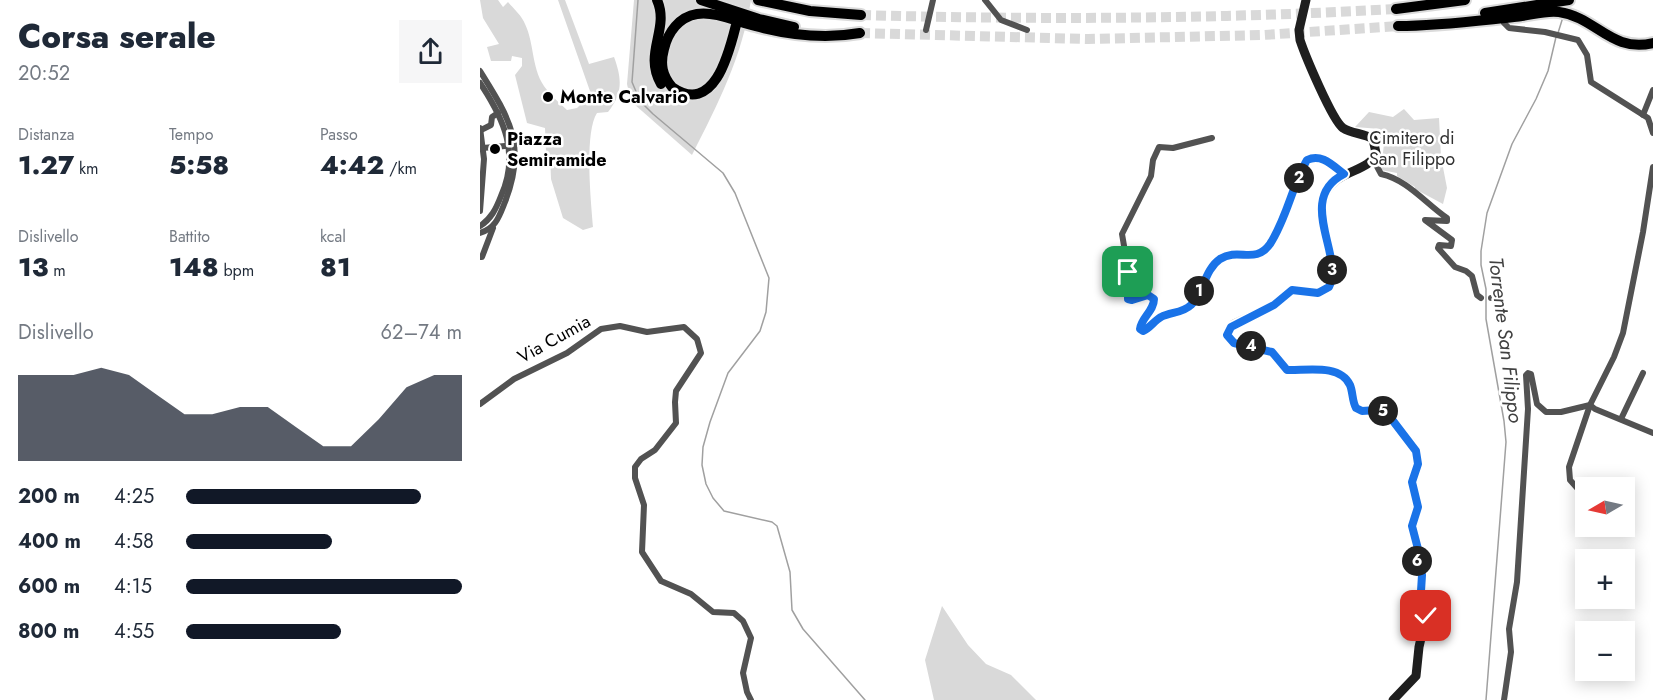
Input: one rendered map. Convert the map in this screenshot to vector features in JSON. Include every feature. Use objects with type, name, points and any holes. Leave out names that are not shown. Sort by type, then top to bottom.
[{"type":"highway","points":[[657,0],[661,17],[654,49],[654,67],[664,88],[682,97],[701,96],[715,88],[731,61],[739,26],[727,59],[712,84],[700,93],[682,93],[672,87],[662,67],[666,43],[679,22],[695,14],[709,14],[758,27],[804,35],[839,37],[860,33],[805,29],[759,19],[701,0]]},
{"type":"highway","points":[[1413,7],[1437,0]]},
{"type":"highway","points":[[1396,9],[1465,0]]},
{"type":"highway","points":[[1398,26],[1427,26],[1549,8],[1569,0]]},
{"type":"highway","points":[[762,1],[810,10],[861,15]]},
{"type":"highway","points":[[1549,8],[1571,15],[1616,41],[1634,45],[1653,43]]},
{"type":"street","points":[[926,30],[933,0]]},
{"type":"street","points":[[985,0],[1001,20],[1028,30]]},
{"type":"street","points":[[1306,0],[1299,30],[1302,46],[1336,120],[1346,130],[1373,139],[1377,149],[1373,159],[1344,174],[1330,186],[1322,203],[1322,218],[1332,271],[1329,287],[1318,293],[1292,290],[1274,305],[1231,327],[1227,335],[1234,343],[1272,352],[1287,370],[1310,368],[1341,376],[1350,385],[1356,408],[1362,411],[1377,410],[1387,413],[1416,451],[1418,464],[1412,482],[1418,507],[1412,526],[1418,549],[1417,560],[1422,575],[1421,591],[1426,616],[1419,647],[1416,676],[1393,700]]},
{"type":"street","points":[[1504,23],[1509,28],[1571,36],[1580,42],[1586,51],[1592,82],[1650,120],[1653,133]]},
{"type":"street","points":[[480,71],[505,116],[515,147],[515,171],[505,201],[482,257],[480,257]]},
{"type":"street","points":[[480,83],[498,113],[509,143],[509,170],[504,190],[494,213],[481,230]]},
{"type":"street","points":[[1643,115],[1653,90]]},
{"type":"street","points":[[480,211],[482,151],[480,129],[491,125],[492,117],[498,113]]},
{"type":"street","points":[[1212,138],[1173,148],[1159,147],[1153,160],[1151,176],[1123,228],[1122,246],[1128,269],[1127,297],[1132,300],[1148,295],[1154,299],[1153,307],[1140,325],[1141,331],[1148,329],[1159,318],[1184,310],[1192,304],[1208,274],[1221,258],[1239,253],[1251,256],[1264,250],[1274,236],[1307,160],[1314,157],[1321,158],[1344,174]]},
{"type":"street","points":[[482,151],[506,146]]},
{"type":"street","points":[[1373,159],[1381,174],[1409,187],[1448,218],[1447,220],[1425,220],[1452,240],[1451,246],[1439,245],[1438,248],[1455,267],[1472,276],[1477,295],[1481,298]]},
{"type":"street","points":[[1575,486],[1570,480],[1568,472],[1590,405],[1614,357],[1623,333],[1653,167]]},
{"type":"street","points":[[481,230],[493,227]]},
{"type":"street","points":[[481,230],[488,239]]},
{"type":"street","name":"Via Cumia","points":[[480,404],[514,379],[567,352],[598,330],[620,326],[647,332],[680,327],[692,333],[699,344],[701,353],[676,391],[676,423],[655,450],[640,459],[635,467],[635,478],[644,505],[641,549],[661,581],[691,594],[712,612],[734,613],[743,621],[751,638],[743,673],[747,692],[752,700]]},
{"type":"street","points":[[1621,419],[1643,373]]},
{"type":"street","points":[[1504,700],[1511,652],[1509,629],[1517,582],[1528,409],[1526,375],[1531,374],[1537,404],[1546,412],[1568,411],[1590,405]]},
{"type":"street","points":[[1590,405],[1595,410],[1653,433]]},
{"type":"green space","points":[[480,0],[498,0],[503,7],[508,2],[520,15],[528,32],[538,75],[551,95],[567,110],[577,108],[591,94],[558,0],[565,0],[589,64],[614,57],[620,79],[619,92],[608,112],[597,113],[593,123],[589,151],[593,227],[583,230],[563,218],[551,179],[550,154],[546,152],[545,128],[527,123],[515,75],[522,66],[522,58],[512,56],[511,61],[491,61],[487,47],[499,44],[483,18]]},
{"type":"green space","points":[[634,0],[751,0],[735,61],[720,99],[692,155],[634,104],[629,93],[627,84]]},
{"type":"green space","name":"Cimitero di San Filippo","points":[[1404,109],[1414,120],[1439,118],[1441,157],[1447,188],[1443,204],[1415,189],[1397,176],[1397,173],[1381,170],[1384,144],[1380,141],[1380,129],[1355,127],[1369,112],[1393,117]]},
{"type":"green space","points":[[942,606],[968,645],[986,664],[1011,675],[1036,700],[934,700],[925,660]]},
{"type":"waterway","points":[[638,0],[632,82],[640,101],[723,173],[735,193],[769,278],[766,312],[760,331],[728,373],[710,422],[703,447],[702,465],[706,484],[713,498],[724,511],[772,522],[777,526],[790,572],[792,610],[803,629],[865,700]]},
{"type":"waterway","name":"Torrente San Filippo","points":[[1558,33],[1563,17]]},
{"type":"waterway","name":"Torrente San Filippo","points":[[1486,700],[1506,442],[1486,319],[1486,289],[1481,265],[1481,251],[1487,213],[1512,144],[1548,71],[1556,37]]},
{"type":"tunnel","points":[[742,21],[745,0]]},
{"type":"tunnel","points":[[861,15],[1129,18],[1396,9]]},
{"type":"tunnel","points":[[860,33],[1088,39],[1263,35],[1398,26]]},
{"type":"place","name":"Monte Calvario","points":[[548,97]]},
{"type":"place","name":"Piazza Semiramide","points":[[495,149]]},
{"type":"route","points":[[1128,272],[1126,294],[1128,299],[1148,295],[1154,299],[1153,307],[1140,325],[1143,331],[1159,318],[1184,310],[1192,304],[1208,274],[1221,258],[1239,253],[1251,256],[1264,250],[1274,236],[1307,160],[1314,157],[1321,158],[1344,174],[1333,182],[1322,203],[1322,218],[1332,271],[1329,287],[1318,293],[1292,290],[1274,305],[1237,322],[1227,335],[1234,343],[1272,352],[1287,370],[1310,368],[1338,374],[1350,385],[1356,408],[1365,412],[1384,411],[1392,417],[1412,444],[1416,451],[1418,464],[1412,479],[1418,507],[1412,526],[1418,549],[1417,560],[1422,575],[1420,583],[1426,616]]}]
